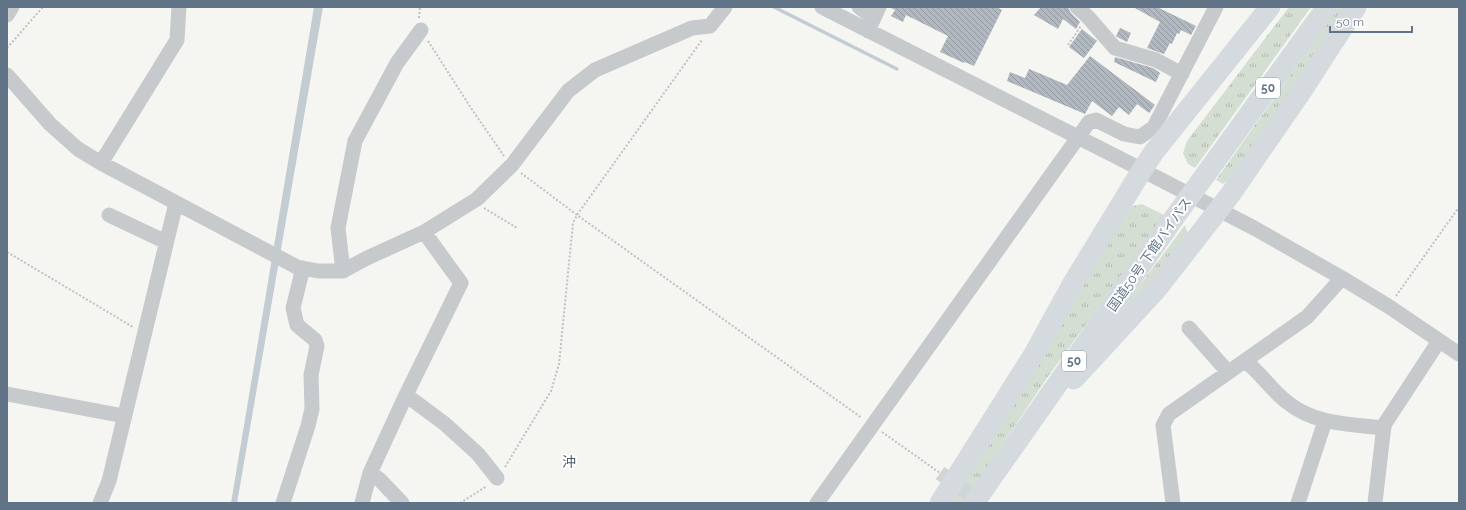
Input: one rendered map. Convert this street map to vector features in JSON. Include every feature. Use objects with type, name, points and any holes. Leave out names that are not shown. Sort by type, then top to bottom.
[{"type":"highway","points":[[940,503],[1034,354],[1097,243],[1142,170],[1154,152],[1270,7]]},
{"type":"highway","name":"国道50号 下館バイパス","points":[[974,503],[1174,218],[1326,7]]},
{"type":"highway","points":[[1020,438],[1156,290],[1218,210],[1301,92],[1356,7]]},
{"type":"street","points":[[7,15],[12,7]]},
{"type":"street","points":[[101,163],[177,40],[178,7]]},
{"type":"street","points":[[709,7],[711,24]]},
{"type":"street","points":[[7,75],[50,124],[78,149],[101,163],[297,267],[318,271],[343,271],[367,258],[424,232],[474,201],[512,165],[568,92],[595,70],[692,28],[711,24],[724,7]]},
{"type":"street","points":[[822,7],[874,19]]},
{"type":"street","points":[[859,7],[874,19],[1078,137],[1218,210],[1342,278],[1388,306],[1459,354]]},
{"type":"street","points":[[817,503],[1089,122],[1096,120],[1124,134],[1140,137],[1154,127],[1216,7]]},
{"type":"street","points":[[1082,12],[1115,48],[1156,60],[1182,74]]},
{"type":"street","points":[[343,271],[338,228],[355,141],[397,63],[421,30]]},
{"type":"street","points":[[100,503],[109,481],[176,203]]},
{"type":"street","points":[[109,215],[166,242]]},
{"type":"street","points":[[362,503],[370,473],[406,395],[461,283],[424,232]]},
{"type":"street","points":[[282,503],[308,426],[312,409],[311,374],[317,346],[315,340],[297,325],[293,308],[303,268]]},
{"type":"street","points":[[1172,503],[1163,426],[1169,414],[1306,317],[1342,278]]},
{"type":"street","points":[[1189,328],[1228,372]]},
{"type":"street","points":[[1375,503],[1384,428],[1439,341]]},
{"type":"street","points":[[1245,361],[1256,369],[1287,402],[1304,414],[1325,421],[1384,428]]},
{"type":"street","points":[[7,394],[124,416]]},
{"type":"street","points":[[406,395],[445,424],[478,454],[497,478]]},
{"type":"street","points":[[1298,503],[1325,421]]},
{"type":"street","points":[[370,473],[379,479],[402,503]]},
{"type":"path","points":[[7,48],[43,7]]},
{"type":"path","points":[[420,7],[418,25],[496,147],[512,165],[577,215],[940,473]]},
{"type":"path","points":[[1068,45],[1082,12]]},
{"type":"path","points":[[460,503],[494,482],[514,454],[551,391],[559,364],[573,223],[577,215],[711,24]]},
{"type":"path","points":[[474,201],[517,228]]},
{"type":"path","points":[[1388,306],[1459,206]]},
{"type":"path","points":[[7,252],[144,333]]},
{"type":"green space","points":[[1289,7],[1311,7],[1195,168],[1188,164],[1183,153],[1187,141]]},
{"type":"green space","points":[[1339,7],[1350,7],[1232,177],[1223,184],[1216,180]]},
{"type":"green space","points":[[1142,204],[1166,216],[1049,375],[963,503],[946,503],[1125,213],[1133,206]]},
{"type":"green space","points":[[1185,225],[1189,237],[1087,356]]},
{"type":"shaded area","points":[[314,7],[323,7],[237,503],[231,503]]},
{"type":"building","points":[[889,7],[996,7],[1002,10],[974,66],[940,52],[948,36],[906,15],[903,22],[891,16],[895,10]]},
{"type":"building","points":[[1041,7],[1068,7],[1071,13],[1080,22],[1076,29],[1063,19],[1058,29],[1034,15]]},
{"type":"building","points":[[1133,7],[1157,7],[1196,26],[1191,35],[1181,30],[1179,34],[1177,33],[1172,44],[1170,43],[1164,54],[1147,48],[1160,22]]},
{"type":"building","points":[[1120,28],[1131,33],[1127,42],[1116,36]]},
{"type":"building","points":[[1082,29],[1097,41],[1084,58],[1069,47]]},
{"type":"building","points":[[1090,56],[1155,105],[1149,113],[1137,104],[1129,115],[1119,107],[1112,116],[1092,101],[1085,114],[1007,81],[1010,72],[1025,78],[1029,69],[1067,85]]},
{"type":"building","points":[[1115,57],[1153,68],[1160,73],[1156,82],[1114,62]]},
{"type":"waterway","points":[[774,7],[897,69]]},
{"type":"tunnel","points":[[940,473],[982,503]]},
{"type":"district","name":"沖","points":[[569,462]]}]
